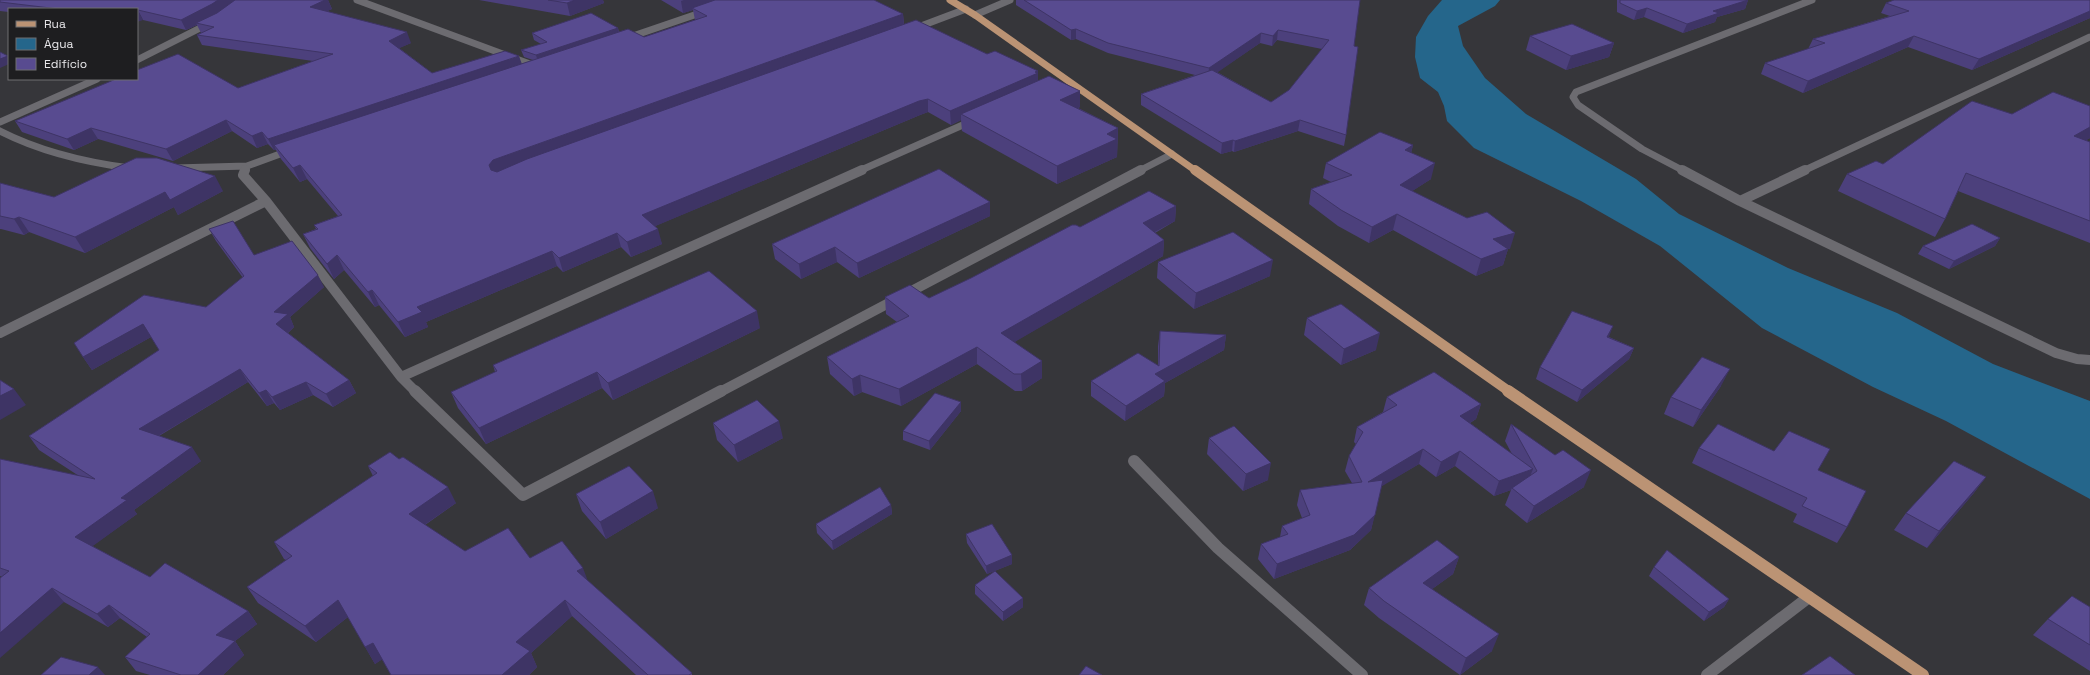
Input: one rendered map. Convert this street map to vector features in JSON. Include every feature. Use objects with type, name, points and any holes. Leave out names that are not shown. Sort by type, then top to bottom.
[{"type":"main road","points":[[950,0],[975,15],[1062,80],[1172,154],[1440,343],[1923,675]]},
{"type":"street","points":[[357,0],[368,1],[544,66],[525,73]]},
{"type":"street","points":[[975,15],[1010,0]]},
{"type":"street","points":[[1812,0],[1576,92],[1573,97],[1578,105],[1642,149],[1740,201],[2056,353],[2077,359],[2090,360]]},
{"type":"street","points":[[621,40],[716,8]]},
{"type":"street","points":[[907,31],[966,9]]},
{"type":"street","points":[[138,60],[219,19]]},
{"type":"street","points":[[1740,201],[2090,37]]},
{"type":"street","points":[[0,122],[95,80]]},
{"type":"street","points":[[401,377],[979,118]]},
{"type":"street","points":[[0,131],[22,143],[91,164],[142,169]]},
{"type":"street","points":[[164,168],[247,166],[299,147]]},
{"type":"street","points":[[247,166],[243,175],[266,201],[401,377],[523,495],[1172,154]]},
{"type":"street","points":[[0,333],[266,201]]},
{"type":"street","points":[[1134,461],[1218,548],[1362,675]]},
{"type":"street","points":[[1707,675],[1809,597]]},
{"type":"water","points":[[1442,0],[1500,0],[1495,6],[1458,26],[1463,46],[1485,78],[1526,114],[1636,179],[1679,214],[1788,268],[1897,313],[1993,364],[2090,401],[2090,499],[1946,421],[1873,387],[1762,328],[1660,246],[1581,201],[1474,148],[1447,121],[1444,106],[1438,92],[1420,78],[1415,57],[1416,37],[1428,16]]},
{"type":"building","points":[[0,0],[218,0],[181,20],[138,10],[138,8],[51,8],[0,2]]},
{"type":"building","points":[[235,0],[325,0],[310,7],[407,32],[389,41],[432,73],[505,51],[519,56],[268,139],[262,132],[252,136],[226,120],[166,149],[91,128],[67,139],[15,121],[114,80],[138,80],[138,70],[178,54],[238,88],[333,54],[197,35],[214,27],[196,23],[217,13]]},
{"type":"building","points":[[548,0],[575,0],[567,3]]},
{"type":"building","points":[[715,0],[874,0],[903,14],[493,160],[489,165],[491,170],[497,172],[527,159],[916,20],[987,54],[995,51],[1038,71],[1035,72],[1038,73],[950,111],[928,99],[919,101],[642,215],[658,229],[627,242],[617,233],[559,258],[552,251],[417,307],[422,312],[398,322],[372,290],[368,292],[337,255],[327,264],[303,234],[318,229],[314,225],[342,215],[300,165],[293,168],[274,145],[628,29],[644,37],[707,16],[692,8]]},
{"type":"building","points":[[1024,0],[1360,0],[1354,46],[1358,47],[1346,135],[1300,120],[1235,141],[1233,140],[1222,143],[1141,94],[1212,70],[1271,102],[1289,90],[1329,40],[1278,30],[1273,36],[1261,33],[1209,68],[1108,43],[1076,29],[1071,30]]},
{"type":"building","points":[[1620,0],[1748,0],[1713,11],[1719,13],[1687,24],[1647,8],[1637,11],[1620,3]]},
{"type":"building","points":[[1894,0],[2090,0],[2090,11],[1979,59],[1914,36],[1808,81],[1765,63],[1825,43],[1813,39],[1909,11],[1886,3]]},
{"type":"building","points":[[591,13],[618,28],[536,55],[521,50],[547,42],[532,33]]},
{"type":"building","points":[[1572,24],[1614,43],[1571,56],[1530,36]]},
{"type":"building","points":[[0,52],[8,56],[0,59]]},
{"type":"building","points":[[1049,76],[1080,91],[1060,100],[1118,128],[1107,134],[1117,139],[1057,166],[961,114]]},
{"type":"building","points":[[2053,92],[2090,106],[2090,127],[2074,136],[2090,142],[2090,221],[1966,173],[1945,219],[1847,174],[1876,161],[1883,164],[1972,101],[2012,114]]},
{"type":"building","points":[[1380,132],[1413,145],[1405,150],[1435,163],[1400,185],[1467,218],[1487,212],[1515,233],[1493,239],[1508,249],[1481,259],[1397,214],[1372,227],[1341,210],[1311,189],[1352,175],[1326,163]]},
{"type":"building","points":[[136,158],[157,158],[215,176],[170,200],[165,192],[75,237],[19,217],[14,219],[0,216],[0,183],[54,197]]},
{"type":"building","points":[[939,169],[990,202],[857,263],[835,247],[799,264],[772,244]]},
{"type":"building","points":[[1149,191],[1176,206],[1143,223],[1164,240],[1001,333],[1042,361],[1021,374],[1014,374],[977,347],[899,389],[860,375],[852,379],[827,357],[909,316],[885,297],[910,285],[929,298],[971,278],[1072,225],[1080,227]]},
{"type":"building","points":[[233,221],[254,255],[292,241],[318,275],[274,312],[288,314],[276,324],[349,380],[326,394],[306,382],[272,397],[266,390],[259,393],[240,369],[139,429],[192,447],[121,498],[127,500],[75,537],[150,577],[165,563],[248,611],[216,635],[235,641],[198,675],[181,675],[125,657],[150,634],[109,605],[97,614],[52,588],[0,633],[0,578],[9,571],[0,568],[0,459],[95,479],[29,436],[159,350],[143,324],[83,357],[74,343],[144,295],[206,307],[244,276],[209,229]]},
{"type":"building","points":[[1972,224],[2000,238],[1954,261],[1923,246]]},
{"type":"building","points":[[1233,232],[1273,260],[1196,293],[1158,262]]},
{"type":"building","points":[[709,271],[757,311],[608,383],[597,372],[479,428],[451,392],[497,371],[493,365]]},
{"type":"building","points":[[1341,304],[1380,333],[1344,349],[1307,318]]},
{"type":"building","points":[[1572,311],[1613,326],[1607,337],[1634,348],[1582,390],[1540,367]]},
{"type":"building","points":[[1160,331],[1226,335],[1155,374],[1165,381],[1126,406],[1091,381],[1138,353],[1159,366]]},
{"type":"building","points":[[1702,357],[1730,369],[1701,410],[1671,397]]},
{"type":"building","points":[[1434,372],[1481,404],[1460,416],[1533,469],[1499,481],[1460,451],[1441,462],[1423,449],[1368,482],[1383,480],[1375,515],[1354,535],[1277,564],[1261,544],[1288,534],[1282,526],[1310,515],[1300,490],[1362,482],[1349,456],[1363,432],[1357,427],[1397,405],[1387,397]]},
{"type":"building","points":[[0,380],[14,389],[0,396]]},
{"type":"building","points":[[935,393],[961,402],[929,441],[903,431]]},
{"type":"building","points":[[757,400],[779,421],[734,445],[713,423]]},
{"type":"building","points":[[1511,424],[1555,455],[1563,450],[1591,470],[1534,506],[1512,488],[1537,471]]},
{"type":"building","points":[[1718,424],[1774,451],[1789,431],[1830,449],[1818,470],[1866,491],[1847,527],[1802,506],[1807,498],[1699,448]]},
{"type":"building","points":[[1234,426],[1271,463],[1246,474],[1209,438]]},
{"type":"building","points":[[390,452],[399,459],[403,457],[448,487],[409,514],[465,551],[508,528],[530,558],[562,541],[583,568],[577,571],[692,673],[689,675],[648,675],[565,600],[516,642],[530,651],[502,675],[391,675],[373,643],[365,647],[338,600],[305,626],[247,587],[292,556],[274,542],[377,473],[368,466]]},
{"type":"building","points":[[1954,461],[1986,477],[1939,531],[1906,513]]},
{"type":"building","points":[[629,466],[653,491],[600,522],[576,494]]},
{"type":"building","points":[[880,487],[891,505],[832,541],[816,524]]},
{"type":"building","points":[[992,524],[1012,555],[986,566],[966,534]]},
{"type":"building","points":[[1437,540],[1459,557],[1423,583],[1499,634],[1466,658],[1384,601],[1369,588]]},
{"type":"building","points":[[1667,550],[1729,599],[1709,612],[1654,567]]},
{"type":"building","points":[[995,571],[1023,598],[1003,612],[975,585]]},
{"type":"building","points":[[2072,596],[2090,607],[2090,645],[2048,619]]},
{"type":"building","points":[[1830,656],[1855,675],[1802,675]]},
{"type":"building","points":[[61,657],[98,667],[89,675],[41,675]]},
{"type":"building","points":[[1086,666],[1102,675],[1079,675]]}]
